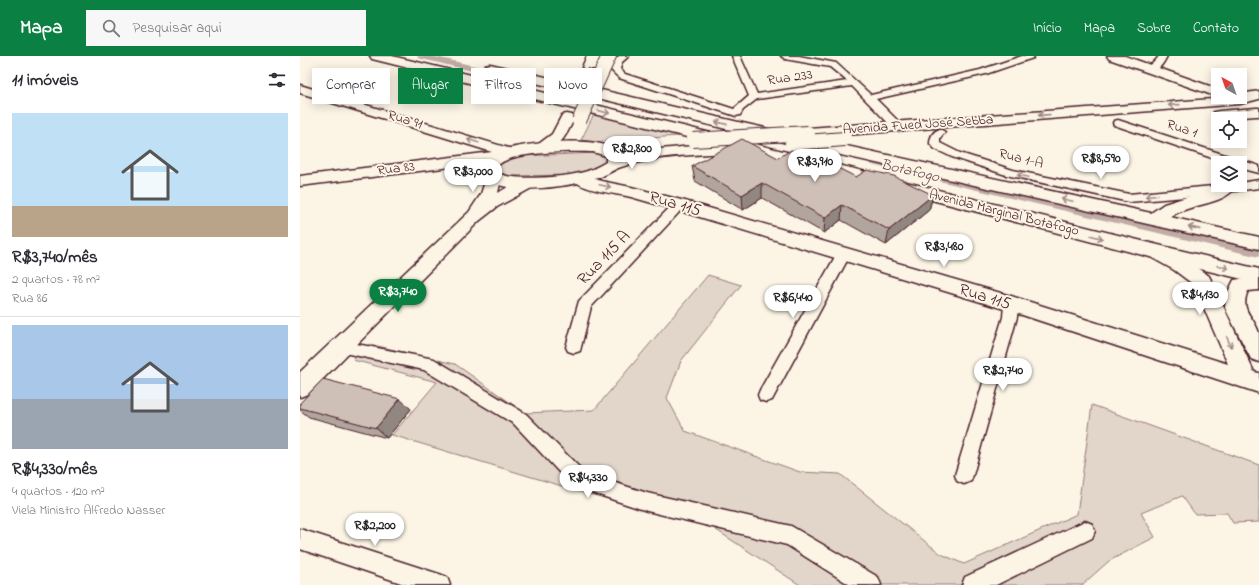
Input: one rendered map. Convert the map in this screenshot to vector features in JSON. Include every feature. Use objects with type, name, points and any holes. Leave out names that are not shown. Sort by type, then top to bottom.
[{"type":"main road","name":"Avenida Marginal Botafogo","points":[[376,56],[683,131],[1154,251],[1259,276]]},
{"type":"main road","name":"Avenida Marginal Botafogo","points":[[438,56],[747,129],[1259,243]]},
{"type":"main road","points":[[474,64],[504,66],[604,85],[824,132]]},
{"type":"main road","name":"Avenida Fued José Sebba","points":[[540,149],[596,147],[897,126],[1211,93]]},
{"type":"main road","points":[[1241,104],[1245,108],[1258,112]]},
{"type":"main road","name":"Avenida Fued José Sebba","points":[[531,182],[564,181],[580,178],[612,165],[649,155],[674,152],[849,138],[1118,123],[1258,112]]},
{"type":"main road","points":[[849,138],[890,131],[896,129],[897,126]]},
{"type":"main road","points":[[596,147],[615,156],[612,165]]},
{"type":"main road","name":"Rua 83","points":[[300,181],[540,149]]},
{"type":"main road","points":[[491,176],[488,166],[505,154]]},
{"type":"main road","name":"Rua 83","points":[[364,173],[465,169],[514,182],[531,182]]},
{"type":"main road","points":[[1155,219],[1170,208],[1219,192]]},
{"type":"street","points":[[540,149],[556,140],[561,132],[573,120],[609,56]]},
{"type":"street","points":[[625,56],[618,61],[615,70],[622,76],[736,113],[739,108],[754,98],[736,56]]},
{"type":"street","points":[[785,56],[833,65],[854,83],[897,126]]},
{"type":"street","points":[[869,98],[983,72],[1030,56]]},
{"type":"street","points":[[1114,56],[1157,63]]},
{"type":"street","points":[[1132,56],[1157,63],[1211,91]]},
{"type":"street","points":[[579,147],[572,143],[573,120],[593,61]]},
{"type":"street","name":"Rua 233","points":[[754,98],[854,83]]},
{"type":"street","name":"Rua 91","points":[[300,89],[505,154]]},
{"type":"street","name":"Rua 1","points":[[1118,123],[1217,156]]},
{"type":"street","name":"Rua 1-A","points":[[940,132],[935,138],[935,144],[939,147],[975,162],[1010,173],[1129,198],[1211,190]]},
{"type":"street","name":"Rua 115","points":[[612,165],[631,192]]},
{"type":"street","name":"Rua 1","points":[[1247,166],[1259,170]]},
{"type":"street","points":[[473,217],[489,194],[491,176]]},
{"type":"street","name":"Rua 115","points":[[580,178],[596,184],[679,205],[1011,304],[1253,381]]},
{"type":"street","points":[[300,387],[473,217],[491,203],[531,182]]},
{"type":"street","name":"Rua 1-A","points":[[1247,185],[1259,184]]},
{"type":"street","name":"Rua 115 A","points":[[574,347],[584,305],[679,205]]},
{"type":"street","name":"Rua 115","points":[[1154,251],[1181,265],[1202,281],[1253,381]]},
{"type":"street","points":[[766,395],[843,255]]},
{"type":"street","points":[[1259,283],[1241,285],[1236,296],[1235,308],[1259,353]]},
{"type":"street","points":[[964,475],[1010,317],[1011,304]]},
{"type":"street","points":[[340,347],[428,364],[520,419],[579,480],[647,502],[791,536],[870,585]]},
{"type":"street","points":[[973,585],[1085,531]]},
{"type":"street","points":[[300,539],[429,584]]},
{"type":"shaded area","points":[[596,110],[692,135],[596,142],[581,140]]},
{"type":"shaded area","points":[[598,153],[608,156],[610,160],[597,168],[574,175],[501,176],[496,171],[499,165],[504,161],[521,156]]},
{"type":"shaded area","points":[[708,275],[741,285],[681,361],[667,398],[685,431],[800,472],[840,474],[941,554],[964,564],[1077,514],[1092,405],[1259,465],[1259,522],[1233,523],[1227,513],[1195,514],[1182,496],[1141,513],[1155,537],[1109,561],[1082,585],[800,585],[701,520],[585,493],[392,435],[437,382],[353,360],[369,344],[455,364],[525,413],[594,410]]},
{"type":"building","points":[[742,139],[778,158],[791,150],[814,156],[856,177],[867,170],[894,176],[933,195],[889,230],[842,205],[825,218],[762,183],[742,195],[692,166]]},
{"type":"building","points":[[323,379],[400,399],[376,428],[300,408],[300,403]]},
{"type":"waterway","name":"Botafogo","points":[[421,56],[472,68]]},
{"type":"waterway","name":"Botafogo","points":[[876,163],[1259,253]]}]
